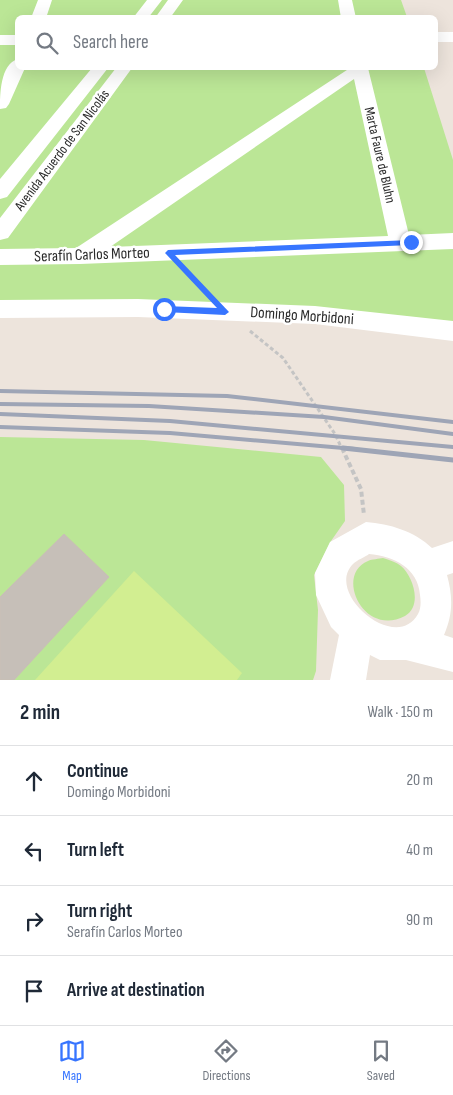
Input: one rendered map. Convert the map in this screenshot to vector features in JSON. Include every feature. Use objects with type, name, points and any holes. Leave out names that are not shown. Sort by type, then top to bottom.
[{"type":"street","points":[[39,15],[45,0]]},
{"type":"street","points":[[142,15],[155,0]]},
{"type":"street","points":[[164,15],[176,0]]},
{"type":"street","points":[[345,0],[348,15]]},
{"type":"street","points":[[438,37],[453,37]]},
{"type":"street","points":[[0,40],[15,40]]},
{"type":"street","points":[[0,104],[15,70]]},
{"type":"street","name":"Avenida Acuerdo de San Nicolás","points":[[0,192],[98,70]]},
{"type":"street","name":"Avenida Acuerdo de San Nicolás","points":[[0,233],[122,70]]},
{"type":"street","points":[[80,256],[357,70]]},
{"type":"street","name":"Marta Faure de Bluhn","points":[[361,70],[406,242]]},
{"type":"street","name":"Serafín Carlos Morteo","points":[[0,257],[168,253],[453,241]]},
{"type":"street","points":[[406,242],[453,257]]},
{"type":"street","name":"Domingo Morbidoni","points":[[0,309],[138,308],[315,315],[453,331]]},
{"type":"street","points":[[366,538],[382,539],[397,543],[414,553],[440,562],[434,618],[424,634],[409,644],[396,647],[382,647],[356,635],[344,623],[336,608],[331,592],[331,577],[335,563],[343,551],[354,543],[366,538]]},
{"type":"street","points":[[348,680],[356,635]]},
{"type":"street","points":[[409,644],[453,656]]},
{"type":"path","points":[[168,253],[225,312],[283,358],[335,434],[362,489],[366,538]]},
{"type":"green space","points":[[0,0],[401,0],[406,15],[15,15],[15,70],[425,70],[453,160],[453,331],[315,315],[0,309]]},
{"type":"green space","points":[[0,437],[144,440],[321,457],[344,485],[345,521],[331,541],[314,575],[318,610],[316,671],[313,680],[0,680]]},
{"type":"green space","points":[[383,558],[395,562],[405,571],[412,584],[415,598],[414,605],[405,616],[390,621],[377,619],[366,612],[358,602],[354,590],[354,579],[358,568],[368,561]]},
{"type":"green space","points":[[134,571],[242,673],[237,680],[35,680]]},
{"type":"building","points":[[64,534],[109,577],[14,680],[0,680],[0,597]]},
{"type":"railway","points":[[0,391],[227,396],[453,422]]},
{"type":"railway","points":[[0,404],[149,406],[324,417],[453,434]]},
{"type":"railway","points":[[0,414],[170,421],[453,447]]},
{"type":"railway","points":[[0,427],[170,433],[355,449]]},
{"type":"railway","points":[[343,448],[453,460]]},
{"type":"route","points":[[164,309],[225,312],[168,253],[411,242]]}]
